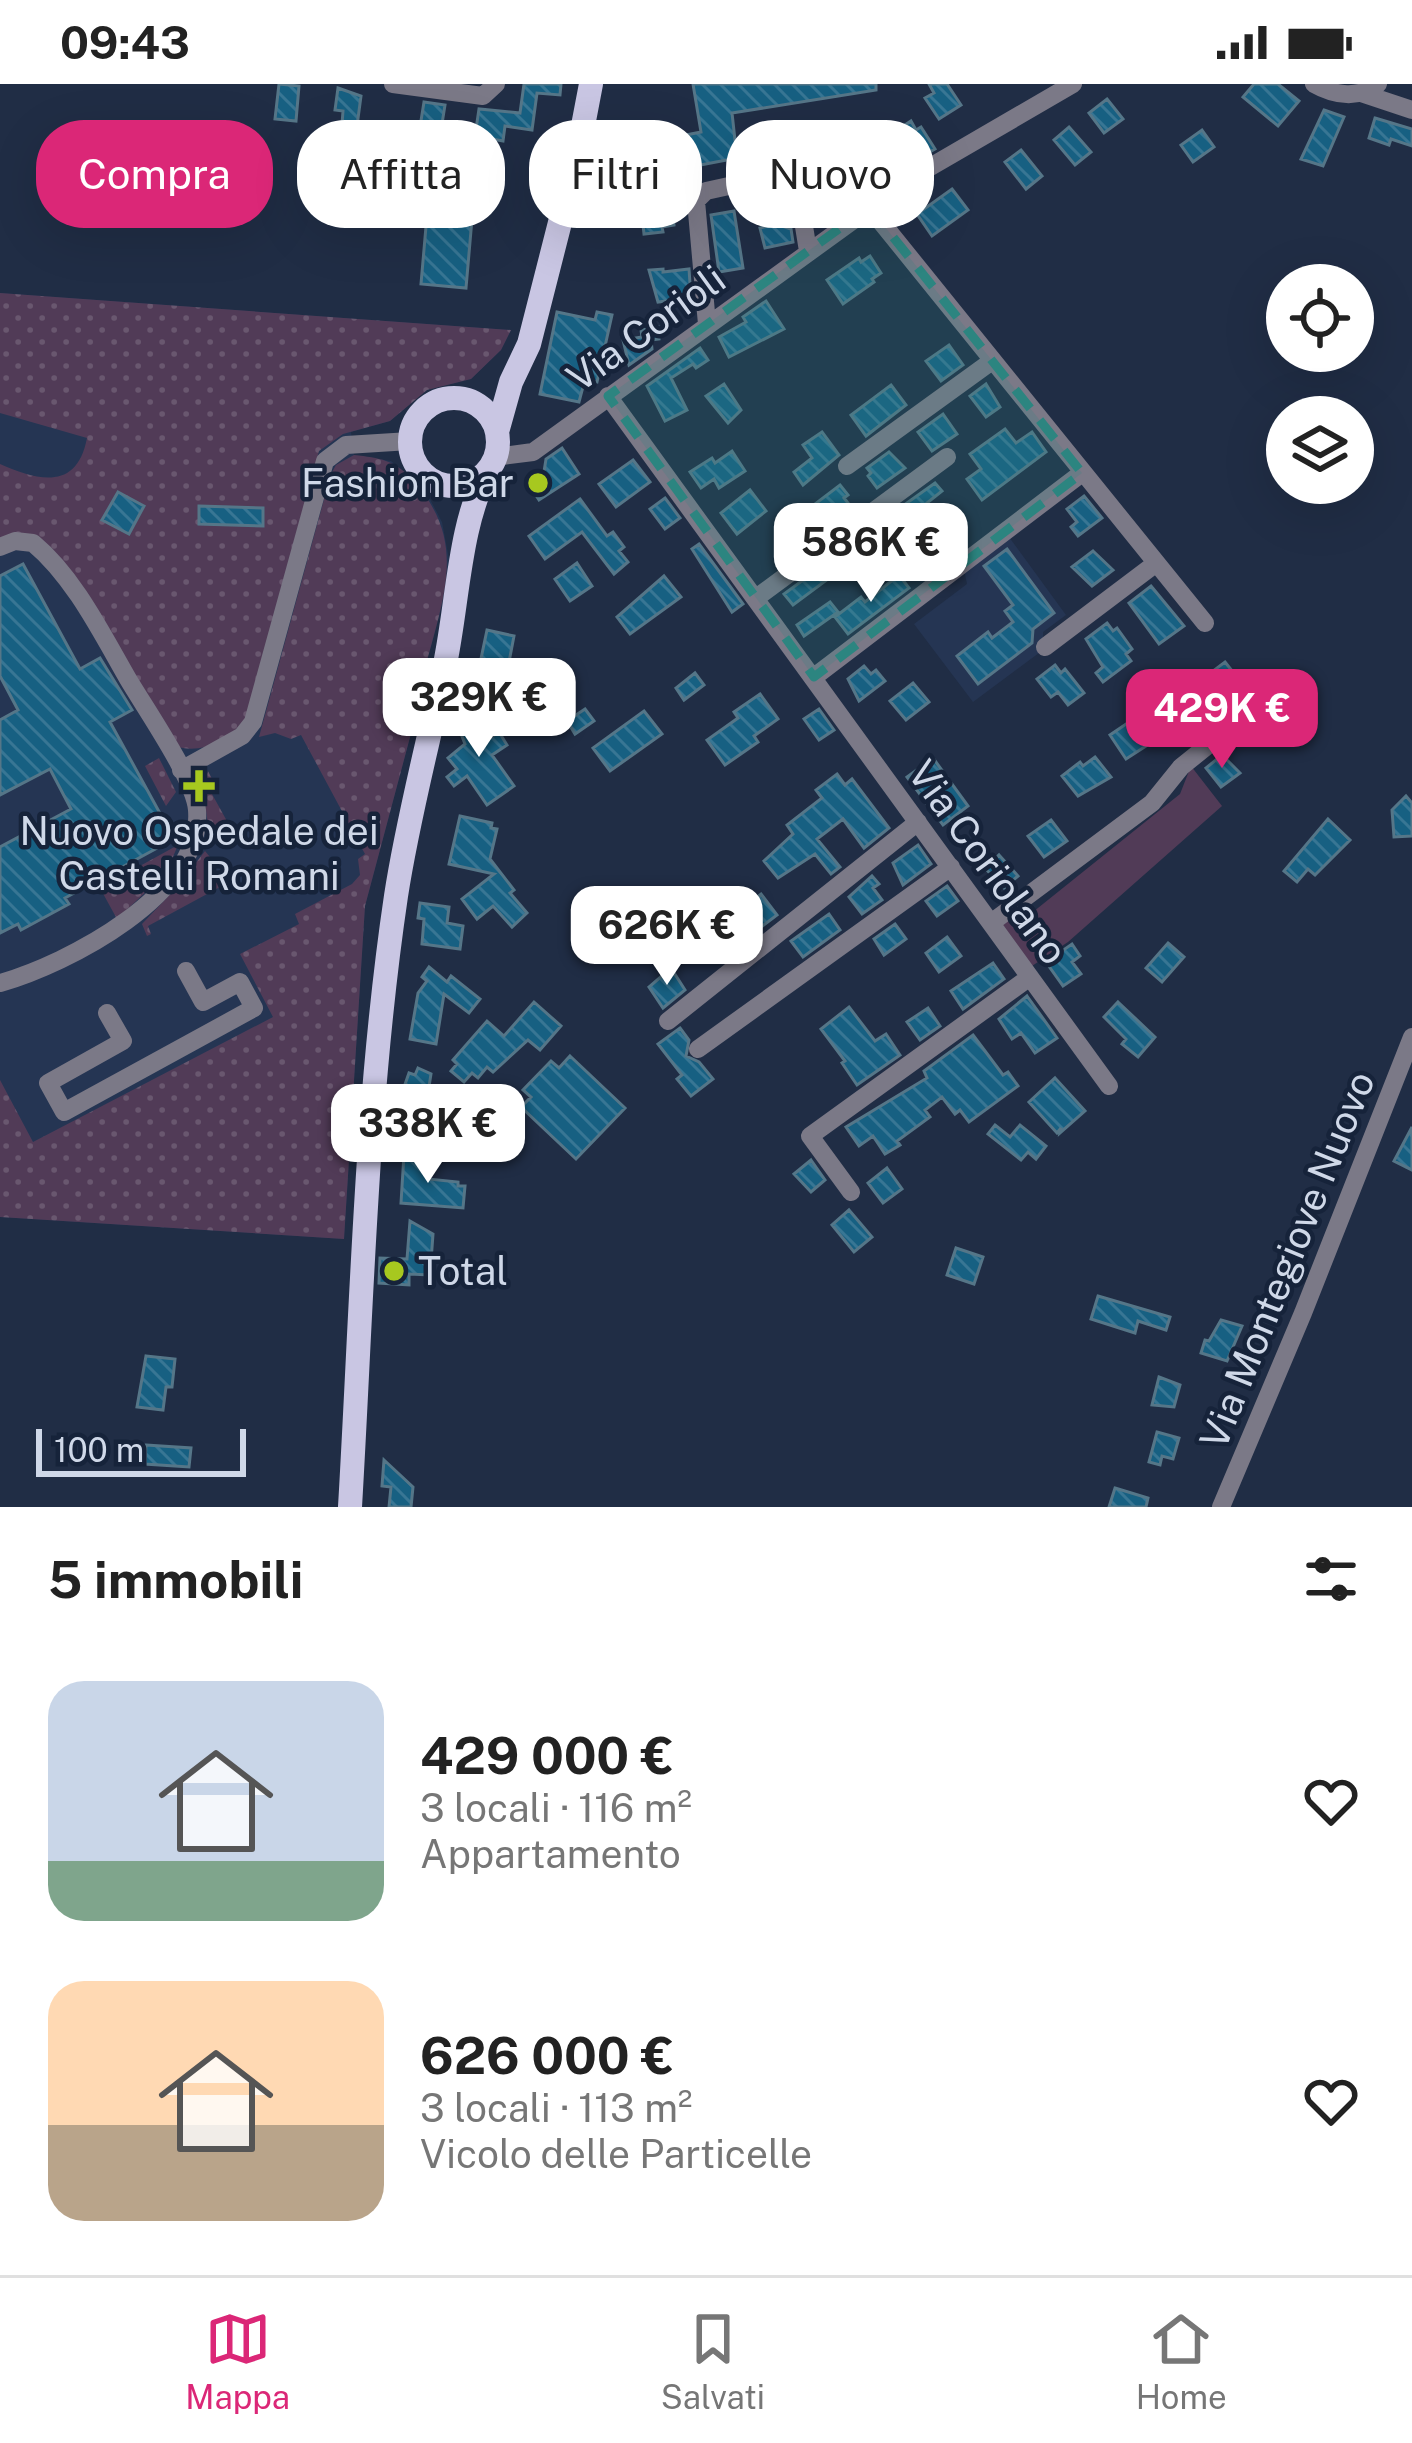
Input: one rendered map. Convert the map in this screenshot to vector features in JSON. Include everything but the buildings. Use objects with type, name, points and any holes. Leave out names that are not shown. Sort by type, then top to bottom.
[{"type":"main road","points":[[350,1507],[370,1150],[391,935],[407,830],[445,668],[470,510],[494,453],[511,382],[529,344],[578,152],[590,84]]},
{"type":"main road","points":[[476,404],[511,382]]},
{"type":"main road","points":[[462,398],[476,404],[488,413],[494,453],[470,483],[446,484],[420,469],[410,441],[421,413],[433,404],[462,398]]},
{"type":"main road","points":[[446,484],[464,556]]},
{"type":"street","points":[[393,84],[483,96],[496,84]]},
{"type":"street","name":"Via Corioli","points":[[934,164],[1043,92],[1073,84]]},
{"type":"street","points":[[1314,84],[1358,89],[1412,110]]},
{"type":"street","points":[[707,324],[696,201],[706,191],[726,187]]},
{"type":"street","points":[[804,228],[808,251]]},
{"type":"street","name":"Via Corioli","points":[[494,453],[533,452],[840,228]]},
{"type":"street","points":[[886,228],[1204,623]]},
{"type":"street","points":[[847,466],[992,361]]},
{"type":"street","name":"Via Coriolano","points":[[608,396],[1109,1086]]},
{"type":"street","points":[[181,770],[242,736],[253,722],[325,461],[346,445],[410,441]]},
{"type":"street","points":[[756,598],[946,457]]},
{"type":"street","points":[[814,677],[1082,473]]},
{"type":"street","points":[[0,547],[24,540],[39,548],[98,628],[181,770],[195,799],[197,820],[189,850],[144,906],[56,964],[0,983]]},
{"type":"street","points":[[1045,647],[1155,564]]},
{"type":"street","points":[[991,922],[1152,803],[1181,766],[1268,697]]},
{"type":"street","points":[[668,1021],[918,822]]},
{"type":"street","points":[[698,1049],[951,867]]},
{"type":"street","points":[[106,1013],[123,1041],[48,1083],[64,1112],[254,1008],[240,982],[203,1002],[186,971]]},
{"type":"street","points":[[851,1192],[809,1136],[1030,977]]},
{"type":"street","name":"Via Montegiove Nuovo","points":[[1221,1507],[1412,1036]]},
{"type":"highlighted area","points":[[869,207],[1082,473],[814,677],[608,396]]},
{"type":"shaded area","name":"Nuovo Ospedale dei Castelli Romani","points":[[0,293],[511,330],[501,350],[471,379],[427,390],[390,421],[351,432],[354,455],[391,461],[424,488],[442,522],[449,559],[429,666],[365,906],[344,1239],[0,1217]]},
{"type":"shaded area","points":[[0,293],[511,330],[501,350],[471,379],[427,390],[390,421],[343,434],[319,451],[245,720],[222,740],[192,749],[173,745],[49,546],[0,538],[0,464],[28,475],[65,474],[75,467],[87,438],[0,413]]},
{"type":"shaded area","points":[[354,455],[386,461],[412,479],[440,524],[447,568],[429,666],[365,906],[344,1239],[0,1217],[0,1080],[33,1142],[273,1017],[240,954],[299,924],[295,914],[352,884],[360,875],[358,859],[365,854],[301,735],[259,737],[331,474],[336,465]]},
{"type":"shaded area","points":[[1009,537],[1066,615],[1043,632],[1043,650],[973,702],[914,624],[967,584],[964,570]]},
{"type":"shaded area","points":[[159,758],[176,792],[166,806],[145,766]]},
{"type":"shaded area","points":[[1191,766],[1222,806],[1068,942],[1032,966],[1000,924],[1011,916],[1023,920],[1180,794]]},
{"type":"shaded area","points":[[208,771],[213,781],[207,785],[228,823],[209,833],[203,787]]},
{"type":"shaded area","points":[[178,845],[166,873],[117,919],[100,888]]},
{"type":"shaded area","points":[[205,851],[214,862],[209,866],[218,882],[228,879],[231,890],[225,894],[220,887],[148,926],[151,934],[147,936],[142,924]]},
{"type":"place","name":"Fashion Bar","points":[[538,483]]},
{"type":"place","name":"Nuovo Ospedale dei Castelli Romani","points":[[199,786]]},
{"type":"place","name":"Total","points":[[394,1271]]}]
